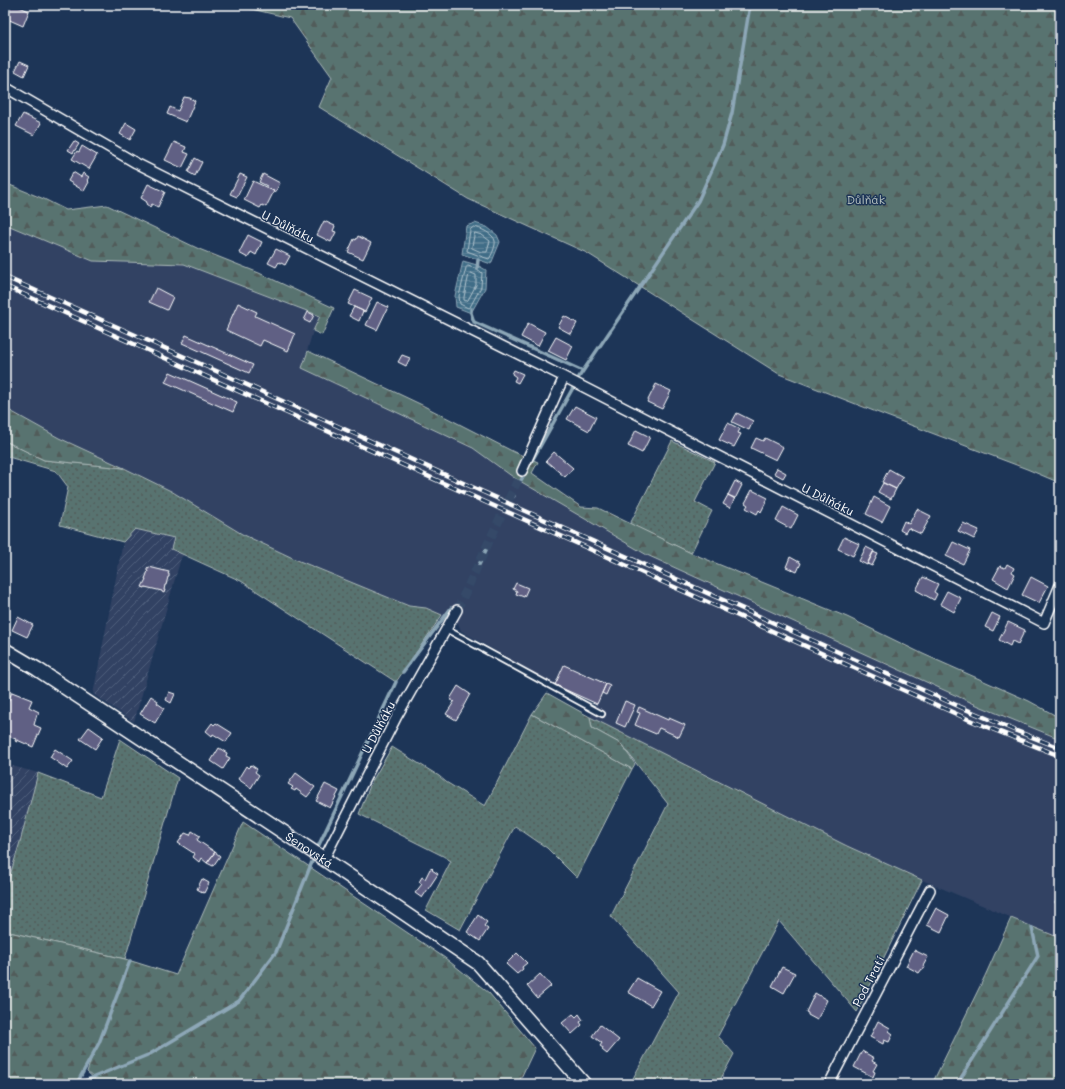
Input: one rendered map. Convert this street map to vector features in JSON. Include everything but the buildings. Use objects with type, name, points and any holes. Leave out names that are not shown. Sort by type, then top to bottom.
[{"type":"street","name":"U Důlňáku","points":[[5,87],[136,163],[564,377],[1044,623],[1060,585]]},
{"type":"street","points":[[522,471],[564,377]]},
{"type":"street","name":"U Důlňáku","points":[[324,859],[397,716],[457,610]]},
{"type":"street","name":"Šenovská","points":[[5,650],[37,669],[478,963],[584,1084]]},
{"type":"street","name":"Pod Tratí","points":[[829,1084],[930,890]]},
{"type":"lane","points":[[446,629],[602,714]]},
{"type":"shaded area","points":[[5,224],[93,261],[184,264],[320,316],[313,331],[302,368],[473,448],[513,477],[647,555],[979,706],[1060,739],[1060,938],[922,880],[847,846],[590,717],[596,704],[555,685],[461,631],[458,623],[426,608],[409,606],[297,560],[242,534],[171,491],[59,438],[5,408]]},
{"type":"shaded area","points":[[135,529],[174,538],[171,549],[184,555],[181,558],[134,722],[93,694],[123,542]]},
{"type":"shaded area","points":[[5,764],[38,773],[5,892]]},
{"type":"green space","name":"Důlňák","points":[[243,5],[1060,5],[1060,483],[779,374],[587,253],[468,199],[319,107],[332,77],[290,18],[247,8]]},
{"type":"green space","points":[[5,183],[66,210],[107,205],[199,249],[259,273],[334,308],[322,335],[313,331],[320,316],[184,264],[93,261],[5,224]]},
{"type":"green space","points":[[308,351],[420,404],[514,452],[538,462],[532,473],[581,507],[598,508],[691,553],[847,617],[923,654],[1029,701],[1060,718],[1060,739],[979,706],[647,555],[513,477],[473,448],[302,368]]},
{"type":"green space","points":[[5,408],[59,438],[124,468],[44,460],[5,441]]},
{"type":"green space","points":[[5,441],[44,460],[124,468],[171,491],[242,534],[297,560],[409,606],[426,608],[442,615],[396,682],[241,581],[171,549],[174,538],[135,529],[123,542],[60,525],[68,487],[56,471],[5,456]]},
{"type":"green space","points":[[672,441],[715,462],[695,502],[712,511],[691,553],[630,524]]},
{"type":"green space","points":[[547,693],[590,717],[592,728],[621,744],[635,764],[632,769],[532,714]]},
{"type":"green space","points":[[532,714],[632,769],[577,878],[547,848],[515,826],[460,930],[426,910],[451,861],[359,814],[371,783],[392,747],[485,806]]},
{"type":"green space","points":[[590,717],[847,846],[922,880],[857,1012],[779,921],[718,1036],[734,1054],[718,1084],[630,1084],[679,992],[611,916],[668,804],[621,744],[592,728]]},
{"type":"green space","points":[[120,739],[178,778],[125,959],[5,931],[5,892],[38,773],[101,797]]},
{"type":"green space","points":[[243,822],[445,958],[489,993],[535,1048],[518,1084],[5,1084],[5,931],[125,959],[176,975]],"holes":[[[92,1056],[87,1072],[93,1077],[78,1083]]]},
{"type":"green space","points":[[1011,918],[1060,938],[1060,1084],[932,1084],[985,976]]},
{"type":"water","points":[[475,223],[487,227],[497,235],[500,242],[491,264],[462,254],[466,226]]},
{"type":"water","points":[[463,261],[477,265],[486,270],[485,288],[471,313],[456,307],[455,296]]},
{"type":"waterway","points":[[579,377],[698,201],[723,145],[732,113],[750,5]]},
{"type":"waterway","points":[[477,269],[478,260]]},
{"type":"waterway","points":[[471,309],[474,322],[583,371]]},
{"type":"waterway","points":[[520,482],[574,386]]},
{"type":"waterway","points":[[478,567],[487,548]]},
{"type":"waterway","points":[[403,672],[451,608]]},
{"type":"waterway","points":[[316,851],[396,682]]},
{"type":"waterway","points":[[77,1084],[150,1054],[239,1001],[276,952],[312,862]]},
{"type":"waterway","points":[[957,1084],[1038,956],[1032,928]]},
{"type":"waterway","points":[[77,1083],[99,1043],[130,961]]},
{"type":"waterway","points":[[5,1050],[7,1052],[5,1084]]},
{"type":"tunnel","points":[[457,610],[522,471]]},
{"type":"railway","points":[[5,277],[956,705],[1060,748]]},
{"type":"railway","points":[[5,286],[972,721],[1060,756]]}]
